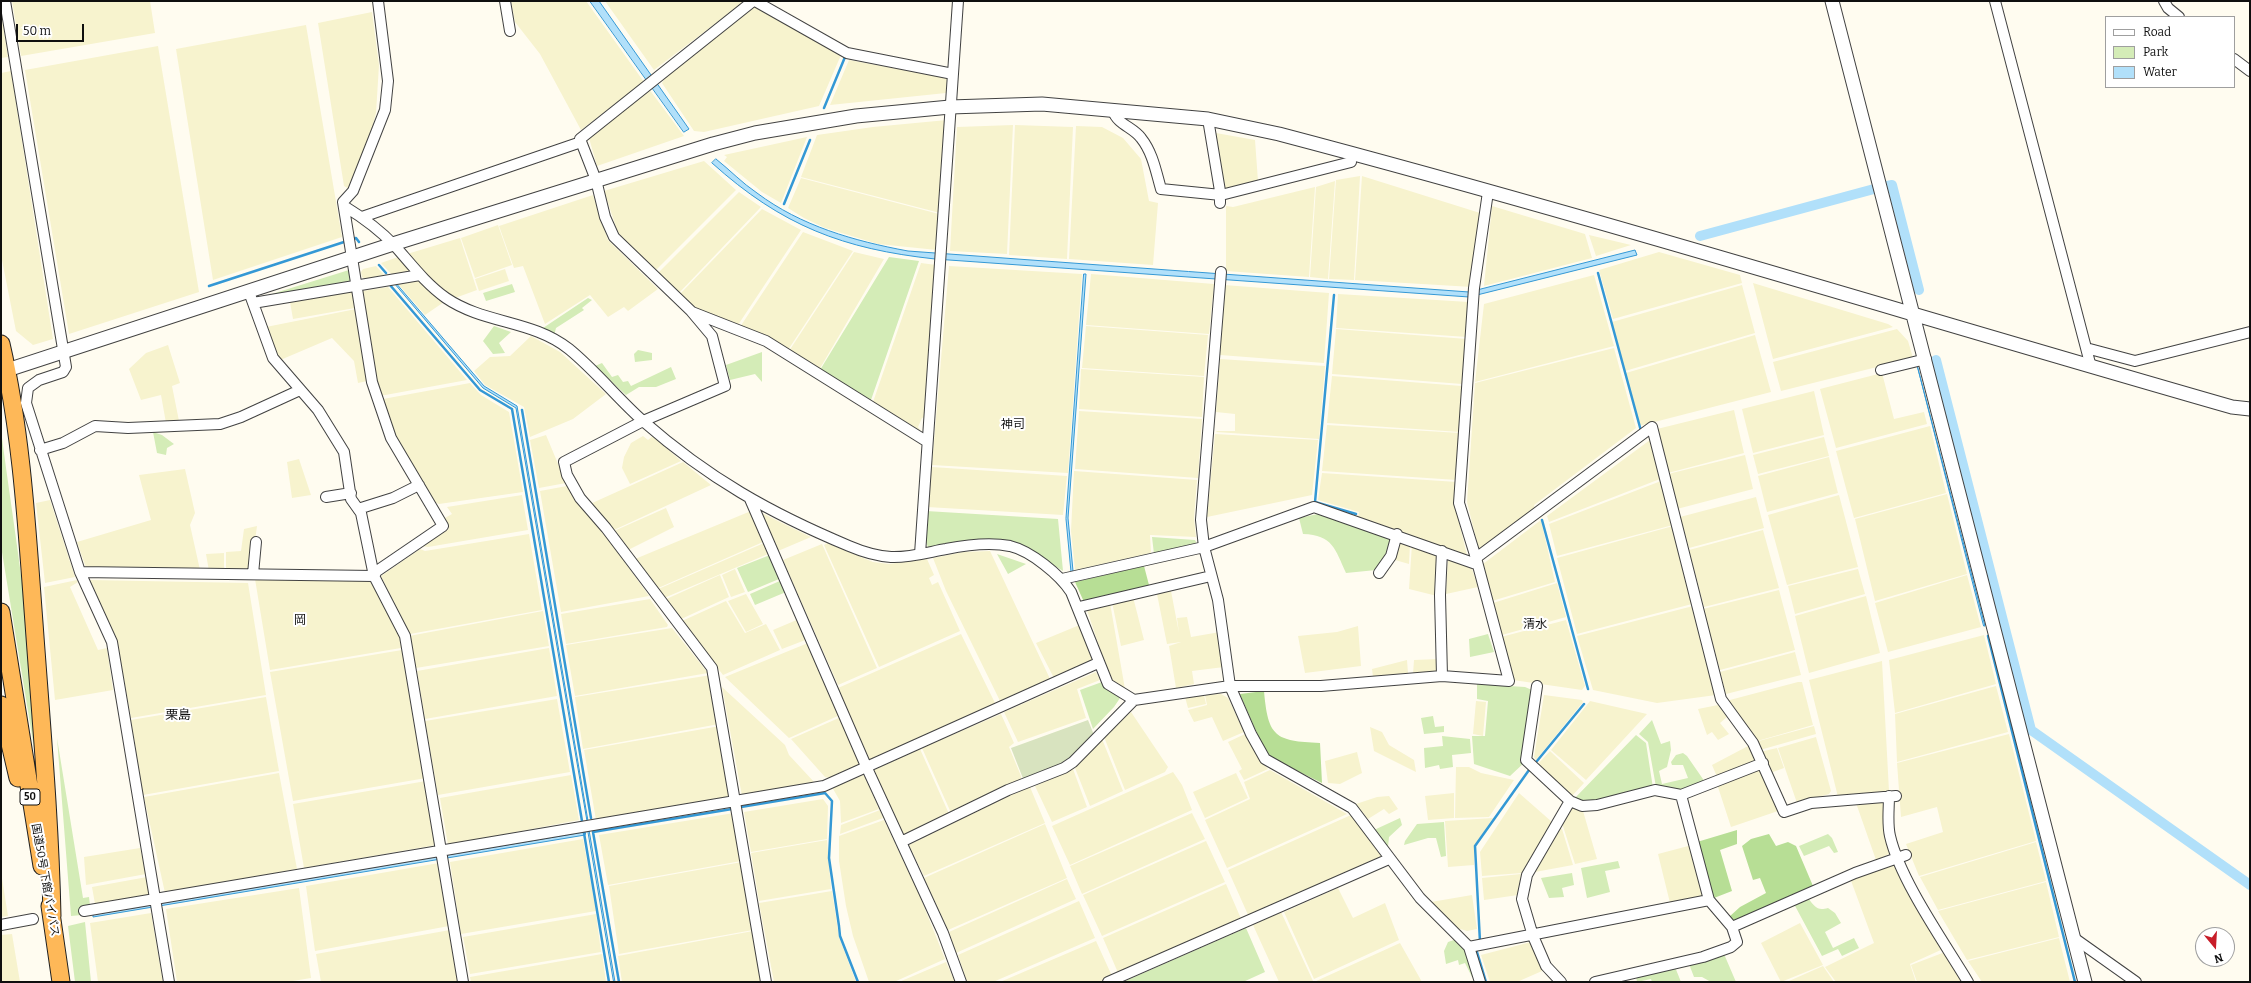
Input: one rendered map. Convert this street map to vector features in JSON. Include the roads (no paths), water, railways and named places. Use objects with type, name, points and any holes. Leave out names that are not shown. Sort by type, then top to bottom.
[{"type":"highway","points":[[1,344],[27,531],[50,854],[52,916]]},
{"type":"highway","name":"国道50号 下館バイパス","points":[[1,612],[39,850],[52,916],[61,982]]},
{"type":"highway","points":[[1,705],[9,746],[39,850]]},
{"type":"street","points":[[5,1],[66,367],[63,372],[39,380],[28,388],[26,402],[80,572],[112,642],[169,982]]},
{"type":"street","points":[[374,576],[377,571],[443,526],[391,438],[372,382],[343,202],[353,191],[385,110],[388,81],[378,1]]},
{"type":"street","points":[[505,1],[510,31]]},
{"type":"street","points":[[766,982],[712,668],[611,534],[580,498],[567,475],[564,462],[643,421],[725,386],[712,336],[691,311],[614,237],[605,217],[596,180],[580,139],[754,1],[847,53],[953,74]]},
{"type":"street","points":[[920,554],[926,441],[958,1]]},
{"type":"street","points":[[1832,1],[1913,315],[1926,359],[2085,982]]},
{"type":"street","points":[[1995,1],[2091,367]]},
{"type":"street","points":[[2164,1],[2168,8],[2178,16]]},
{"type":"street","points":[[2235,60],[2250,72]]},
{"type":"street","points":[[4,371],[250,297],[393,244],[713,144],[755,133],[856,116],[950,107],[1042,104],[1208,119],[1279,134],[1488,192],[2091,367],[2232,406],[2250,409]]},
{"type":"street","points":[[1113,111],[1116,119],[1141,137],[1152,154],[1161,190],[1220,199],[1351,162]]},
{"type":"street","points":[[1208,119],[1220,199]]},
{"type":"street","points":[[362,217],[581,142]]},
{"type":"street","points":[[901,842],[1008,790],[1064,768],[1073,762],[1134,700],[1230,686],[1322,686],[1442,676],[1508,681],[1459,503],[1474,288],[1488,192]]},
{"type":"street","points":[[344,206],[362,217],[393,244],[420,275],[446,298],[479,315],[531,328],[568,348],[643,421],[702,468],[750,500],[796,524],[868,554],[893,557],[990,544],[1012,546],[1035,559],[1062,579],[1079,607],[1098,663],[1108,684],[1134,700]]},
{"type":"street","points":[[1221,272],[1201,520],[1204,547],[1218,600],[1230,686],[1251,734],[1265,759],[1352,808],[1389,859],[1420,898],[1469,947],[1480,982]]},
{"type":"street","points":[[250,297],[357,285],[420,275]]},
{"type":"street","points":[[250,297],[273,358],[318,410],[344,452],[351,499],[361,512],[374,576],[404,636],[463,982]]},
{"type":"street","points":[[691,311],[766,341],[926,441]]},
{"type":"street","points":[[2086,348],[2135,361],[2250,332]]},
{"type":"street","points":[[1881,370],[1926,359]]},
{"type":"street","points":[[40,450],[63,443],[95,426],[128,428],[220,424],[241,417],[300,390]]},
{"type":"street","points":[[1476,561],[1652,428],[1721,699],[1752,743],[1763,763],[1784,812],[1811,803],[1892,796],[1889,835],[1902,856],[1923,908],[1968,982]]},
{"type":"street","points":[[358,509],[393,498],[419,485]]},
{"type":"street","points":[[326,497],[350,492]]},
{"type":"street","points":[[750,500],[866,766],[943,933],[950,958],[961,982]]},
{"type":"street","points":[[1062,579],[1204,547],[1314,507],[1397,534],[1442,551],[1476,561]]},
{"type":"street","points":[[1379,573],[1391,556],[1397,534]]},
{"type":"street","points":[[253,574],[256,542]]},
{"type":"street","points":[[1442,551],[1440,595],[1442,676]]},
{"type":"street","points":[[80,572],[374,576]]},
{"type":"street","points":[[1079,607],[1211,576]]},
{"type":"street","points":[[84,911],[156,903],[441,855],[824,786],[1098,663]]},
{"type":"street","points":[[1537,686],[1526,760],[1570,800],[1582,806],[1597,805],[1655,790],[1681,795],[1763,763]]},
{"type":"street","points":[[1594,982],[1703,957],[1731,947],[1737,942],[1732,927],[1709,900],[1681,795]]},
{"type":"street","points":[[1561,982],[1546,966],[1533,936],[1522,899],[1527,875],[1570,800]]},
{"type":"street","points":[[1732,927],[1855,873],[1902,856]]},
{"type":"street","points":[[1108,982],[1389,859]]},
{"type":"street","points":[[1469,947],[1533,936],[1709,900]]},
{"type":"street","points":[[1,925],[33,919]]},
{"type":"street","points":[[2074,938],[2136,982]]},
{"type":"water","points":[[590,1],[599,1],[689,129],[684,132]]},
{"type":"water","points":[[716,159],[741,181],[774,205],[792,215],[829,231],[848,237],[908,251],[1469,292],[1635,250],[1637,255],[1469,297],[935,259],[871,249],[842,241],[815,231],[763,203],[738,185],[712,163]]},
{"type":"water","points":[[1084,274],[1086,274],[1068,518],[1073,571],[1071,572],[1066,519]]},
{"type":"water","points":[[395,282],[484,386],[517,406],[588,821],[516,408],[483,388],[394,283]]},
{"type":"water","points":[[1917,365],[1985,626],[1984,626]]},
{"type":"water","points":[[589,830],[615,982],[614,982]]},
{"type":"water","points":[[586,832],[585,835],[93,917],[93,915]]},
{"type":"waterway","points":[[824,108],[845,57]]},
{"type":"waterway","points":[[784,204],[810,140]]},
{"type":"waterway","points":[[1887,186],[1892,185],[1919,290]]},
{"type":"waterway","points":[[1700,236],[1874,189]]},
{"type":"waterway","points":[[353,239],[356,238],[359,242]]},
{"type":"waterway","points":[[209,286],[344,242]]},
{"type":"waterway","points":[[379,265],[386,273]]},
{"type":"waterway","points":[[1598,273],[1641,431],[1639,432]]},
{"type":"waterway","points":[[390,285],[480,390],[512,409],[582,821]]},
{"type":"waterway","points":[[1334,295],[1315,502],[1356,514]]},
{"type":"waterway","points":[[1936,360],[2031,730],[2250,885]]},
{"type":"waterway","points":[[522,410],[591,818]]},
{"type":"waterway","points":[[1542,520],[1588,689]]},
{"type":"waterway","points":[[1988,636],[2075,982]]},
{"type":"waterway","points":[[1537,761],[1584,704]]},
{"type":"waterway","points":[[1480,942],[1475,846],[1529,770]]},
{"type":"waterway","points":[[741,807],[825,793],[832,801],[829,858],[840,936],[858,982]]},
{"type":"waterway","points":[[619,982],[593,832],[732,809]]},
{"type":"waterway","points":[[584,833],[609,982]]},
{"type":"waterway","points":[[1477,952],[1486,982]]},
{"type":"district","name":"神司","points":[[1013,425]]},
{"type":"district","name":"岡","points":[[300,621]]},
{"type":"district","name":"清水","points":[[1535,625]]},
{"type":"district","name":"栗島","points":[[178,715]]}]
